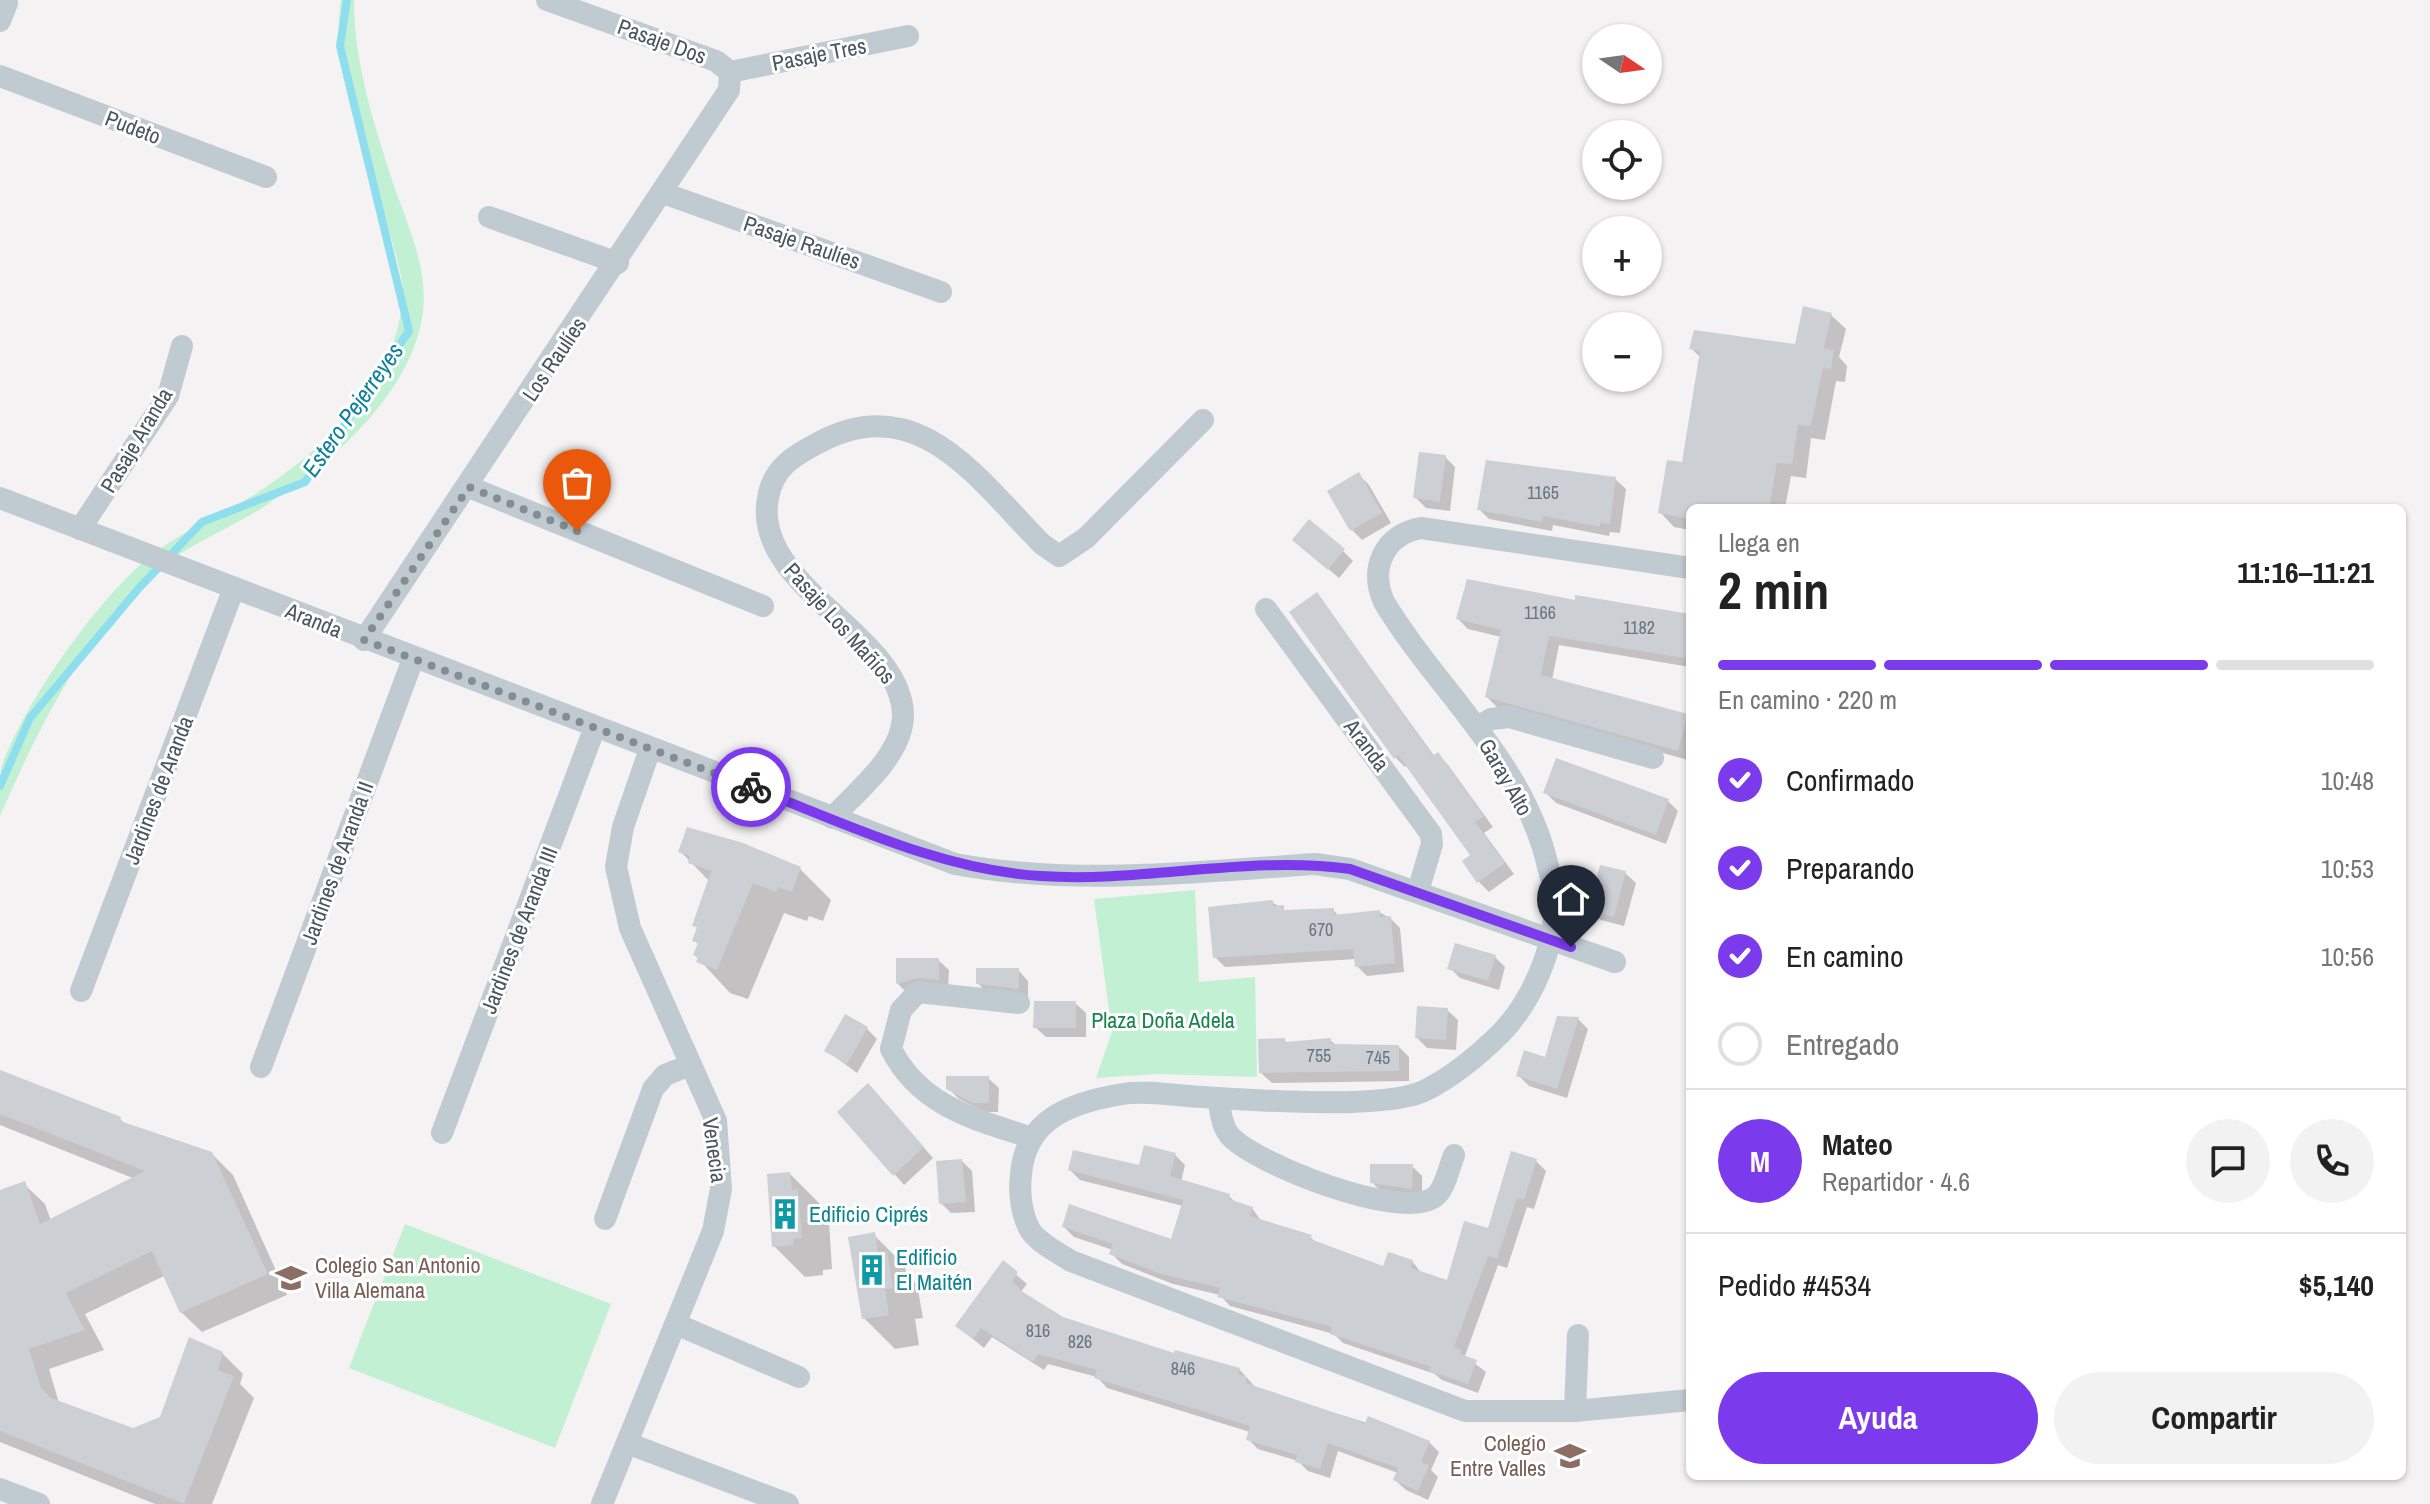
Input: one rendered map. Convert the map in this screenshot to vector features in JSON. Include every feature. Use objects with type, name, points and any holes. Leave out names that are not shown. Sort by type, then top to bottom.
[{"type":"street","name":"Pasaje Dos","points":[[547,0],[716,61],[730,72]]},
{"type":"street","name":"Pasaje Tres","points":[[730,72],[908,36]]},
{"type":"street","name":"Los Raulíes","points":[[364,640],[618,263],[729,90],[730,72]]},
{"type":"street","name":"Pudeto","points":[[0,76],[266,177]]},
{"type":"street","name":"Pasaje Raulíes","points":[[663,193],[941,292]]},
{"type":"street","points":[[489,217],[618,263]]},
{"type":"street","name":"Pasaje Aranda","points":[[80,529],[168,396],[182,346]]},
{"type":"street","name":"Pasaje Los Mañíos","points":[[832,818],[891,753],[903,718],[899,690],[885,668],[777,554],[768,527],[767,499],[776,474],[785,462],[841,430],[894,425],[919,433],[946,448],[1042,544],[1059,556],[1086,538],[1203,420]]},
{"type":"street","points":[[469,487],[763,606]]},
{"type":"street","name":"Aranda","points":[[0,498],[413,659],[955,864],[997,872],[1100,878],[1315,864],[1350,869],[1615,962]]},
{"type":"street","name":"Garay Alto","points":[[1029,1137],[1043,1123],[1084,1102],[1127,1093],[1363,1102],[1421,1092],[1471,1063],[1514,1020],[1536,979],[1550,940],[1556,900],[1544,849],[1522,796],[1478,727],[1392,615],[1378,588],[1382,556],[1394,538],[1405,531],[1421,528],[1686,567]]},
{"type":"street","name":"Jardines de Aranda","points":[[81,991],[234,588]]},
{"type":"street","name":"Aranda","points":[[1266,609],[1423,820],[1432,844],[1418,891]]},
{"type":"street","name":"Jardines de Aranda II","points":[[261,1067],[413,659]]},
{"type":"street","points":[[1478,727],[1491,719],[1509,717],[1653,758]]},
{"type":"street","name":"Jardines de Aranda III","points":[[442,1133],[595,727]]},
{"type":"street","name":"Venecia","points":[[602,1504],[713,1231],[721,1189],[716,1121],[630,928],[616,867],[623,827],[650,749]]},
{"type":"street","points":[[1019,1003],[918,992],[901,1010],[891,1049],[930,1098],[942,1107],[1029,1137],[1022,1158],[1019,1191],[1029,1230],[1071,1261],[1465,1411],[1575,1411],[1686,1400]]},
{"type":"street","points":[[605,1219],[653,1089],[665,1075],[690,1065]]},
{"type":"street","points":[[1218,1098],[1222,1124],[1240,1144],[1285,1167],[1380,1201],[1403,1204],[1431,1200],[1439,1193],[1454,1155]]},
{"type":"street","points":[[676,1324],[799,1377]]},
{"type":"street","points":[[1575,1411],[1578,1335]]},
{"type":"street","points":[[627,1443],[788,1504]]},
{"type":"street","points":[[0,1489],[39,1504]]},
{"type":"green space","points":[[341,0],[354,0],[357,47],[366,93],[419,262],[424,294],[416,341],[404,369],[387,396],[343,446],[268,504],[159,568],[122,604],[80,660],[62,691],[0,816],[1,768],[12,742],[46,681],[91,619],[138,567],[160,549],[254,495],[308,455],[357,405],[377,377],[392,346],[401,314],[402,281],[360,141],[342,68],[339,33]]},
{"type":"green space","name":"Plaza Doña Adela","points":[[1195,890],[1199,982],[1255,977],[1257,1077],[1157,1074],[1096,1078],[1112,1032],[1094,899]]},
{"type":"green space","points":[[405,1224],[611,1304],[555,1448],[349,1368]]},
{"type":"building","points":[[1803,306],[1832,313],[1824,348],[1834,350],[1831,369],[1823,368],[1811,426],[1798,425],[1792,464],[1777,463],[1770,504],[1686,504],[1686,518],[1658,513],[1667,460],[1682,462],[1700,351],[1689,349],[1694,330],[1795,344]]},
{"type":"building","points":[[1419,452],[1446,455],[1440,502],[1413,498]]},
{"type":"building","points":[[1486,460],[1616,477],[1610,524],[1600,523],[1600,527],[1543,516],[1542,522],[1477,510]]},
{"type":"building","points":[[1359,472],[1382,513],[1350,531],[1327,491]]},
{"type":"building","points":[[1309,519],[1345,549],[1328,570],[1292,540]]},
{"type":"building","points":[[1467,579],[1575,600],[1575,595],[1686,613],[1686,658],[1549,636],[1541,675],[1686,713],[1678,751],[1485,697],[1501,630],[1456,619]]},
{"type":"building","points":[[1317,592],[1433,756],[1438,752],[1484,816],[1475,822],[1505,863],[1477,883],[1462,861],[1470,855],[1398,755],[1394,759],[1289,612]]},
{"type":"building","points":[[1556,758],[1669,799],[1656,835],[1543,793]]},
{"type":"building","points":[[687,827],[743,843],[801,867],[792,892],[778,887],[776,892],[753,883],[717,970],[696,962],[698,957],[693,955],[698,943],[692,941],[697,927],[692,926],[711,871],[688,863],[690,856],[678,852]]},
{"type":"building","points":[[1600,865],[1626,871],[1614,917],[1588,911]]},
{"type":"building","points":[[1273,900],[1273,906],[1284,905],[1284,910],[1334,908],[1334,915],[1380,910],[1380,917],[1391,916],[1395,963],[1355,967],[1353,949],[1213,958],[1208,907]]},
{"type":"building","points":[[1455,943],[1496,955],[1488,981],[1447,969]]},
{"type":"building","points":[[896,958],[939,958],[939,980],[919,978],[896,984]]},
{"type":"building","points":[[976,968],[1019,968],[1019,989],[976,984]]},
{"type":"building","points":[[1034,1001],[1076,1001],[1076,1028],[1033,1028]]},
{"type":"building","points":[[1417,1006],[1448,1008],[1446,1040],[1415,1038]]},
{"type":"building","points":[[845,1014],[868,1027],[847,1064],[824,1051]]},
{"type":"building","points":[[1557,1016],[1579,1017],[1557,1089],[1516,1076],[1524,1050],[1545,1057]]},
{"type":"building","points":[[1285,1038],[1285,1042],[1331,1038],[1331,1044],[1399,1045],[1399,1071],[1259,1073],[1258,1039]]},
{"type":"building","points":[[0,1070],[121,1117],[120,1121],[212,1152],[268,1274],[180,1313],[152,1251],[66,1293],[85,1330],[29,1349],[41,1388],[51,1398],[133,1428],[160,1417],[189,1337],[223,1352],[218,1370],[234,1376],[184,1504],[0,1431],[0,1190],[25,1181],[40,1224],[145,1171],[0,1114]]},
{"type":"building","points":[[946,1076],[989,1076],[989,1103],[973,1103],[946,1089]]},
{"type":"building","points":[[868,1083],[924,1147],[893,1176],[837,1112]]},
{"type":"building","points":[[1144,1145],[1176,1153],[1170,1176],[1230,1194],[1229,1199],[1253,1207],[1250,1216],[1312,1235],[1310,1239],[1383,1266],[1388,1252],[1413,1260],[1411,1268],[1447,1280],[1464,1221],[1488,1228],[1511,1151],[1537,1159],[1524,1200],[1517,1198],[1497,1259],[1488,1256],[1454,1347],[1461,1350],[1460,1354],[1477,1360],[1468,1384],[1429,1371],[1431,1367],[1330,1334],[1332,1327],[1217,1297],[1220,1288],[1161,1274],[1109,1254],[1113,1244],[1062,1227],[1069,1204],[1171,1239],[1183,1200],[1068,1170],[1073,1150],[1139,1165]]},
{"type":"building","points":[[962,1159],[966,1202],[939,1204],[936,1161]]},
{"type":"building","points":[[1370,1164],[1413,1164],[1412,1189],[1370,1183]]},
{"type":"building","name":"Edificio Ciprés","points":[[790,1172],[792,1190],[798,1189],[802,1238],[793,1239],[793,1245],[772,1247],[767,1174]]},
{"type":"building","name":"Edificio El Maitén","points":[[875,1232],[878,1252],[887,1251],[893,1288],[885,1289],[889,1315],[862,1319],[848,1237]]},
{"type":"building","points":[[1003,1260],[1018,1272],[1012,1281],[1023,1292],[1063,1317],[1174,1353],[1175,1350],[1240,1368],[1238,1374],[1247,1377],[1246,1383],[1365,1423],[1368,1416],[1430,1441],[1421,1462],[1429,1465],[1418,1491],[1393,1480],[1398,1468],[1328,1443],[1320,1469],[1295,1462],[1297,1455],[1246,1440],[1250,1426],[1094,1378],[1097,1370],[1038,1354],[1033,1362],[981,1328],[973,1339],[955,1326]]},
{"type":"waterway","name":"Estero Pejerreyes","points":[[0,786],[30,718],[139,588],[202,522],[305,482],[409,331],[340,46],[347,0]]},
{"type":"way so far","points":[[577,531],[469,487],[364,640],[751,787]]},
{"type":"place","name":"Edificio Ciprés","points":[[785,1214]]},
{"type":"place","name":"Edificio El Maitén","points":[[872,1270]]},
{"type":"place","name":"Colegio San Antonio Villa Alemana","points":[[291,1278]]},
{"type":"place","name":"Colegio Entre Valles","points":[[1570,1456]]},
{"type":"route","points":[[751,787],[955,864],[997,872],[1100,878],[1315,864],[1350,869],[1387,880],[1571,947]]}]
